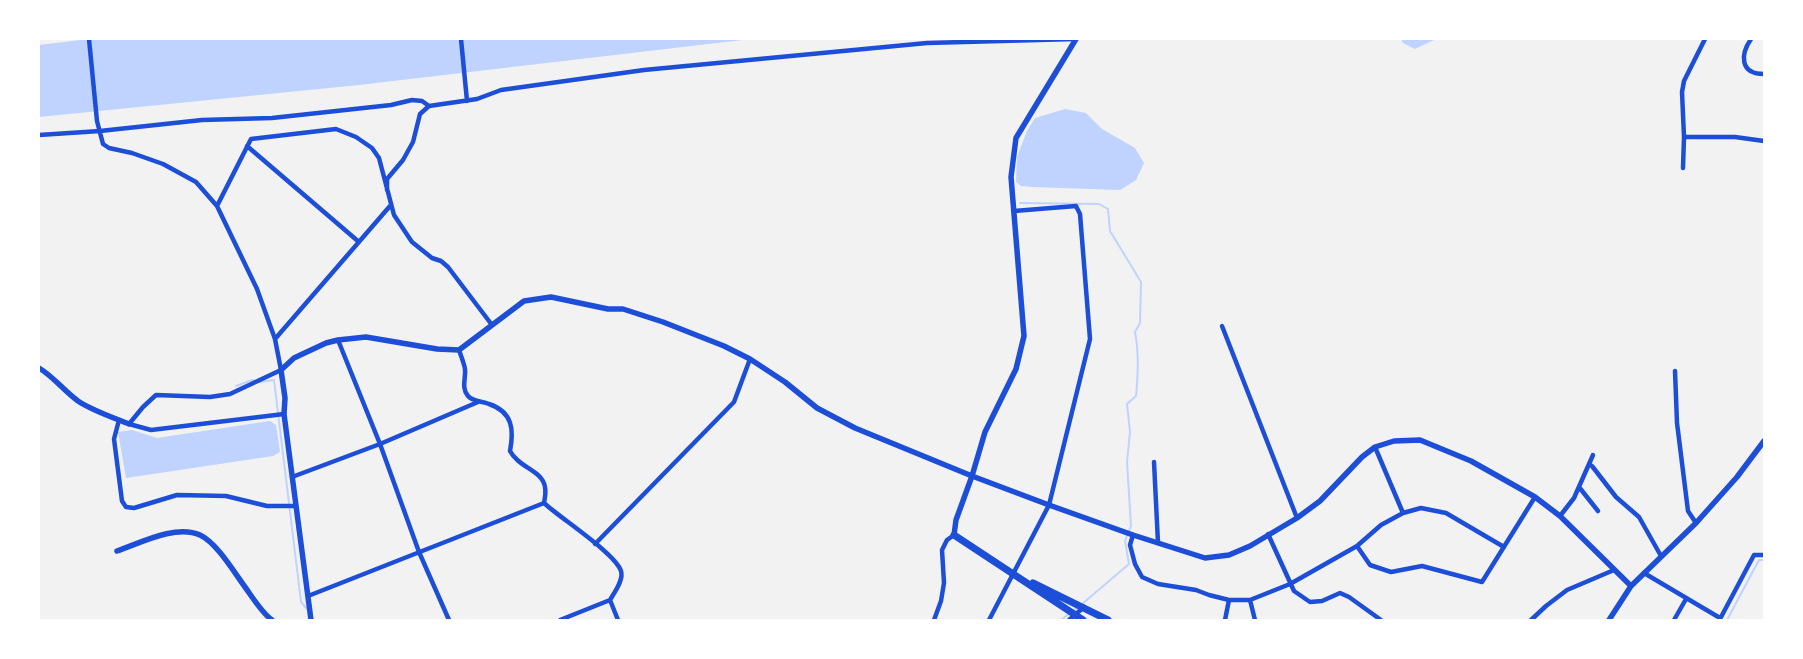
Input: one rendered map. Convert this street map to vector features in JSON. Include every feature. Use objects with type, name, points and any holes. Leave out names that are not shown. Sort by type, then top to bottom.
[{"type":"main road","points":[[954,535],[1072,618],[1083,620]]},
{"type":"main road","points":[[1012,574],[1108,620]]},
{"type":"street","points":[[89,39],[97,121],[104,144],[109,148],[132,153],[163,164],[196,182],[217,206],[257,289],[275,339],[281,370],[285,398],[284,414],[312,620]]},
{"type":"street","points":[[461,39],[467,101]]},
{"type":"street","points":[[386,190],[387,179],[403,160],[413,142],[420,114],[429,106],[477,99],[501,90],[644,70],[927,43],[1077,39]]},
{"type":"street","points":[[934,620],[944,583],[942,550],[947,540],[954,535],[956,520],[985,432],[1016,369],[1024,336],[1011,177],[1016,138],[1077,39]]},
{"type":"street","points":[[1682,168],[1684,137],[1682,92],[1684,81],[1705,39]]},
{"type":"street","points":[[1751,39],[1743,56],[1744,64],[1758,74],[1764,74]]},
{"type":"street","points":[[39,135],[100,131],[202,120],[272,118],[391,105],[412,100],[422,101],[429,106]]},
{"type":"street","points":[[217,206],[251,139],[336,129],[372,148],[379,158],[390,206],[412,242],[432,258],[441,261],[448,267],[492,325]]},
{"type":"street","points":[[1684,137],[1735,137],[1764,141]]},
{"type":"street","points":[[247,146],[359,242]]},
{"type":"street","points":[[275,339],[390,206]]},
{"type":"street","points":[[989,620],[1049,505],[1090,339],[1080,214],[1076,206],[1014,211]]},
{"type":"street","points":[[129,424],[143,406],[156,395],[210,397],[230,394],[281,370],[294,358],[326,343],[338,340],[366,337],[437,349],[459,350],[524,302],[551,297],[608,309],[623,309],[663,322],[724,346],[750,359],[785,382],[817,408],[855,428],[1049,505],[1205,558],[1229,556],[1250,546],[1296,518],[1320,501],[1362,456],[1375,447],[1394,441],[1420,440],[1472,462],[1535,497],[1560,516],[1631,586]]},
{"type":"street","points":[[1222,326],[1296,518]]},
{"type":"street","points":[[338,340],[380,444],[419,552],[449,620]]},
{"type":"street","points":[[459,350],[465,369],[464,384],[468,396],[478,402],[490,404],[502,410],[510,420],[513,436],[510,451],[514,460],[539,474],[545,486],[544,503]]},
{"type":"street","points":[[595,544],[667,473],[734,402],[750,359]]},
{"type":"street","points":[[39,368],[50,375],[81,403],[129,424],[151,430],[284,414]]},
{"type":"street","points":[[1675,371],[1677,423],[1688,511],[1696,523]]},
{"type":"street","points":[[292,477],[380,444],[478,402]]},
{"type":"street","points":[[119,420],[114,439],[122,501],[126,507],[134,508],[177,495],[226,496],[267,506],[296,506]]},
{"type":"street","points":[[1609,620],[1631,586],[1696,523],[1738,477],[1763,445]]},
{"type":"street","points":[[1375,447],[1403,513]]},
{"type":"street","points":[[1560,516],[1574,498],[1592,455]]},
{"type":"street","points":[[1154,462],[1158,543]]},
{"type":"street","points":[[1589,464],[1616,497],[1639,517],[1661,556]]},
{"type":"street","points":[[1579,487],[1598,511]]},
{"type":"street","points":[[1356,546],[1370,565],[1391,572],[1422,566],[1482,582],[1535,497]]},
{"type":"street","points":[[544,503],[612,558],[621,571],[620,580],[610,600],[560,620]]},
{"type":"street","points":[[308,596],[544,503]]},
{"type":"street","points":[[1133,535],[1130,545],[1135,564],[1142,577],[1158,584],[1196,590],[1229,600],[1250,600],[1290,584],[1356,546],[1382,525],[1403,513],[1420,508],[1446,513],[1504,547]]},
{"type":"street","points":[[117,550],[170,532],[199,535],[212,544],[272,620]]},
{"type":"street","points":[[1268,534],[1294,591],[1310,602],[1322,601],[1340,593],[1349,597],[1381,620]]},
{"type":"street","points":[[1644,573],[1720,619],[1754,555],[1764,555]]},
{"type":"street","points":[[1532,620],[1546,606],[1567,590],[1614,570]]},
{"type":"street","points":[[1674,620],[1686,599]]},
{"type":"street","points":[[610,600],[618,620]]},
{"type":"street","points":[[1225,620],[1229,600]]},
{"type":"street","points":[[1250,600],[1255,620]]},
{"type":"street","points":[[1072,618],[1084,607]]},
{"type":"water","points":[[89,39],[751,39],[359,85],[39,117],[39,45]]},
{"type":"water","points":[[1401,39],[1436,39],[1415,49],[1403,43]]},
{"type":"water","points":[[1065,109],[1086,113],[1102,129],[1135,148],[1144,163],[1136,180],[1120,190],[1033,187],[1021,186],[1016,182],[1017,157],[1027,131],[1035,118]]},
{"type":"water","points":[[270,421],[276,425],[280,452],[273,456],[126,478],[118,432],[132,430],[157,438]]},
{"type":"waterway","points":[[1020,203],[1099,204],[1108,209],[1110,231],[1141,282],[1140,323],[1135,332],[1138,364],[1136,396],[1127,404],[1130,432],[1127,462],[1131,526],[1125,541],[1129,564],[1082,604]]},
{"type":"waterway","points":[[236,386],[252,380],[255,381]]},
{"type":"waterway","points":[[259,382],[274,380],[301,602],[307,609]]},
{"type":"waterway","points":[[1727,620],[1759,560],[1764,560]]},
{"type":"waterway","points":[[1061,620],[1078,607]]}]
